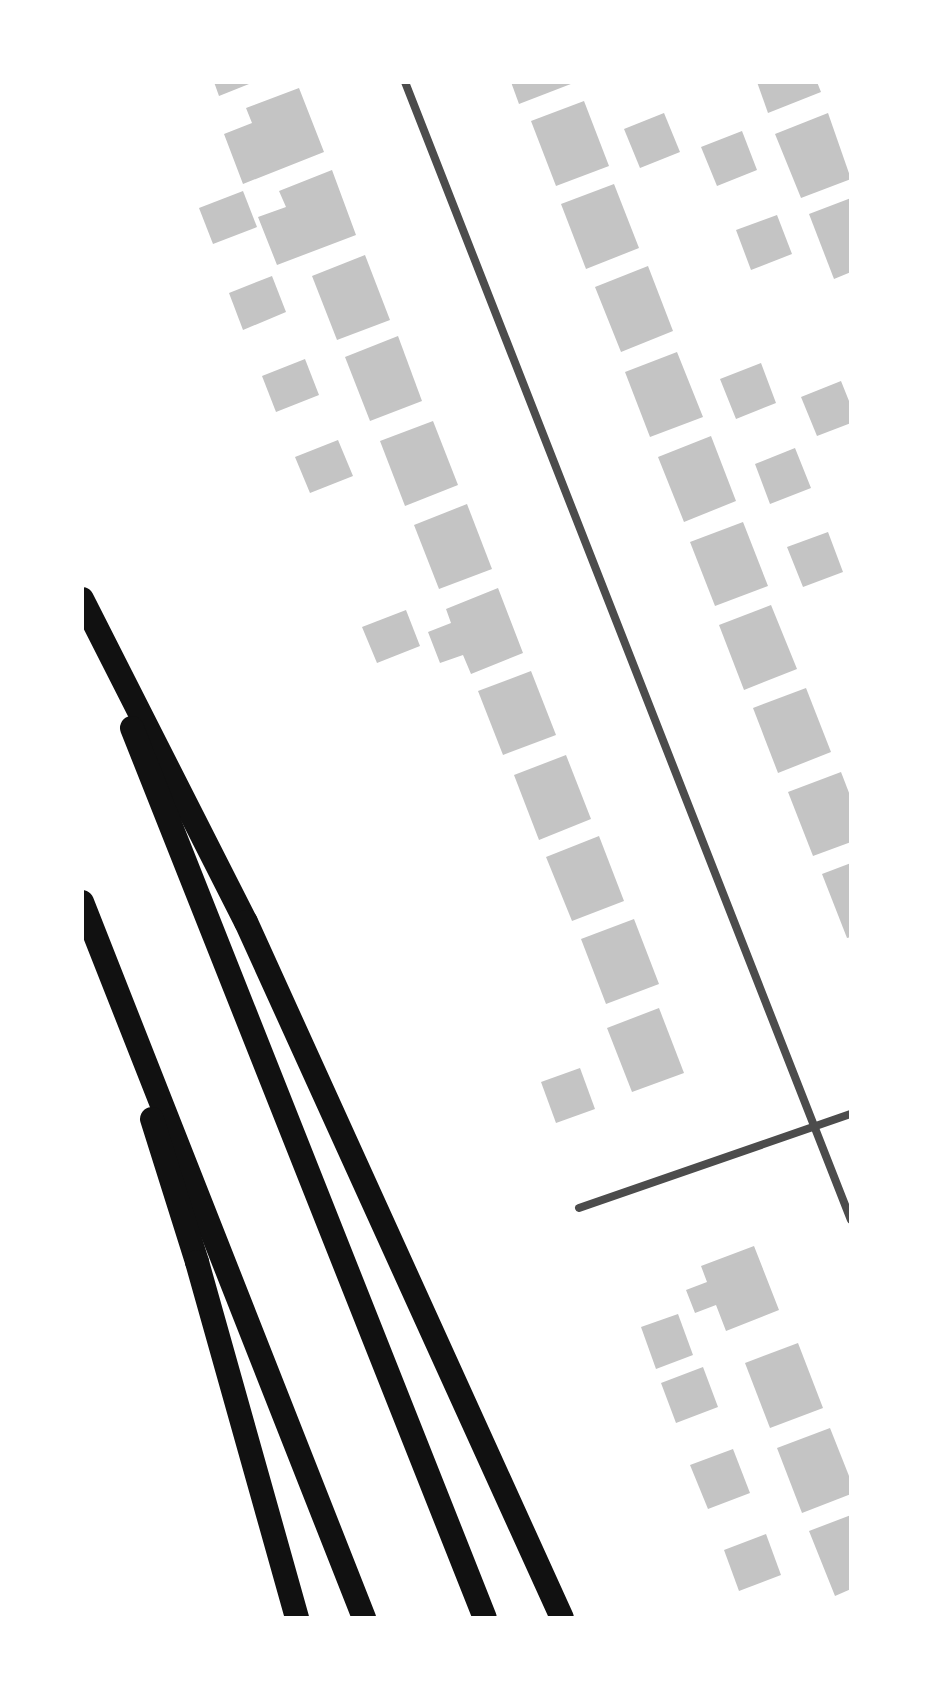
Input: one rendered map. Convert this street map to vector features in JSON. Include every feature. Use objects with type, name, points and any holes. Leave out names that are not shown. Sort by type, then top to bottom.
[{"type":"highway","points":[[82,601],[485,1618]]},
{"type":"highway","points":[[82,601],[246,922],[562,1618]]},
{"type":"highway","points":[[82,902],[364,1618]]},
{"type":"highway","points":[[91,926],[197,1262],[297,1618]]},
{"type":"street","points":[[405,82],[851,1220]]},
{"type":"street","points":[[579,1208],[851,1114]]},
{"type":"building","points":[[214,82],[254,82],[219,96]]},
{"type":"building","points":[[511,82],[576,82],[519,104]]},
{"type":"building","points":[[757,82],[817,82],[821,92],[768,113]]},
{"type":"building","points":[[299,88],[324,152],[243,184],[224,134],[252,123],[246,108]]},
{"type":"building","points":[[584,101],[609,166],[556,186],[531,121]]},
{"type":"building","points":[[664,113],[680,152],[640,168],[624,129]]},
{"type":"building","points":[[828,113],[851,179],[801,198],[775,134]]},
{"type":"building","points":[[742,131],[757,170],[717,186],[701,147]]},
{"type":"building","points":[[332,170],[356,235],[277,265],[258,217],[286,207],[279,191]]},
{"type":"building","points":[[614,184],[639,248],[586,269],[561,204]]},
{"type":"building","points":[[243,191],[257,227],[213,244],[199,208]]},
{"type":"building","points":[[851,198],[851,272],[834,279],[809,214]]},
{"type":"building","points":[[777,215],[792,254],[751,270],[736,230]]},
{"type":"building","points":[[365,255],[390,320],[337,340],[312,276]]},
{"type":"building","points":[[648,266],[673,331],[621,352],[595,287]]},
{"type":"building","points":[[272,276],[286,312],[243,330],[229,293]]},
{"type":"building","points":[[398,336],[422,401],[370,421],[345,357]]},
{"type":"building","points":[[677,352],[703,417],[650,437],[625,372]]},
{"type":"building","points":[[305,359],[319,395],[276,412],[262,376]]},
{"type":"building","points":[[761,363],[776,403],[736,419],[720,379]]},
{"type":"building","points":[[841,381],[851,406],[851,423],[817,436],[801,397]]},
{"type":"building","points":[[433,421],[458,485],[405,506],[380,441]]},
{"type":"building","points":[[711,436],[736,501],[684,522],[658,457]]},
{"type":"building","points":[[338,440],[353,476],[310,493],[295,457]]},
{"type":"building","points":[[795,448],[811,488],[770,504],[755,464]]},
{"type":"building","points":[[467,504],[492,569],[439,589],[414,525]]},
{"type":"building","points":[[743,522],[768,586],[715,606],[690,542]]},
{"type":"building","points":[[828,532],[843,572],[803,587],[787,547]]},
{"type":"building","points":[[498,588],[523,653],[471,674],[463,655],[440,663],[428,632],[451,623],[446,609]]},
{"type":"building","points":[[771,605],[797,669],[744,690],[719,625]]},
{"type":"building","points":[[406,610],[420,646],[377,663],[362,627]]},
{"type":"building","points":[[531,671],[556,735],[503,755],[478,691]]},
{"type":"building","points":[[806,688],[831,752],[778,773],[753,708]]},
{"type":"building","points":[[566,755],[591,819],[539,840],[514,775]]},
{"type":"building","points":[[841,772],[851,798],[851,842],[813,856],[788,792]]},
{"type":"building","points":[[599,836],[624,901],[572,921],[546,857]]},
{"type":"building","points":[[851,863],[851,937],[847,938],[822,874]]},
{"type":"building","points":[[634,919],[659,984],[606,1004],[581,939]]},
{"type":"building","points":[[659,1008],[684,1073],[632,1092],[607,1028]]},
{"type":"building","points":[[580,1068],[595,1109],[556,1123],[541,1082]]},
{"type":"building","points":[[754,1246],[779,1310],[726,1331],[716,1305],[695,1313],[686,1290],[707,1282],[701,1266]]},
{"type":"building","points":[[678,1314],[693,1355],[656,1369],[641,1327]]},
{"type":"building","points":[[798,1343],[823,1408],[770,1428],[745,1363]]},
{"type":"building","points":[[703,1367],[718,1407],[676,1423],[661,1383]]},
{"type":"building","points":[[830,1428],[851,1481],[851,1494],[802,1513],[777,1448]]},
{"type":"building","points":[[733,1449],[750,1493],[708,1509],[690,1465]]},
{"type":"building","points":[[851,1515],[851,1589],[835,1596],[809,1531]]},
{"type":"building","points":[[766,1534],[781,1575],[739,1591],[724,1550]]}]
